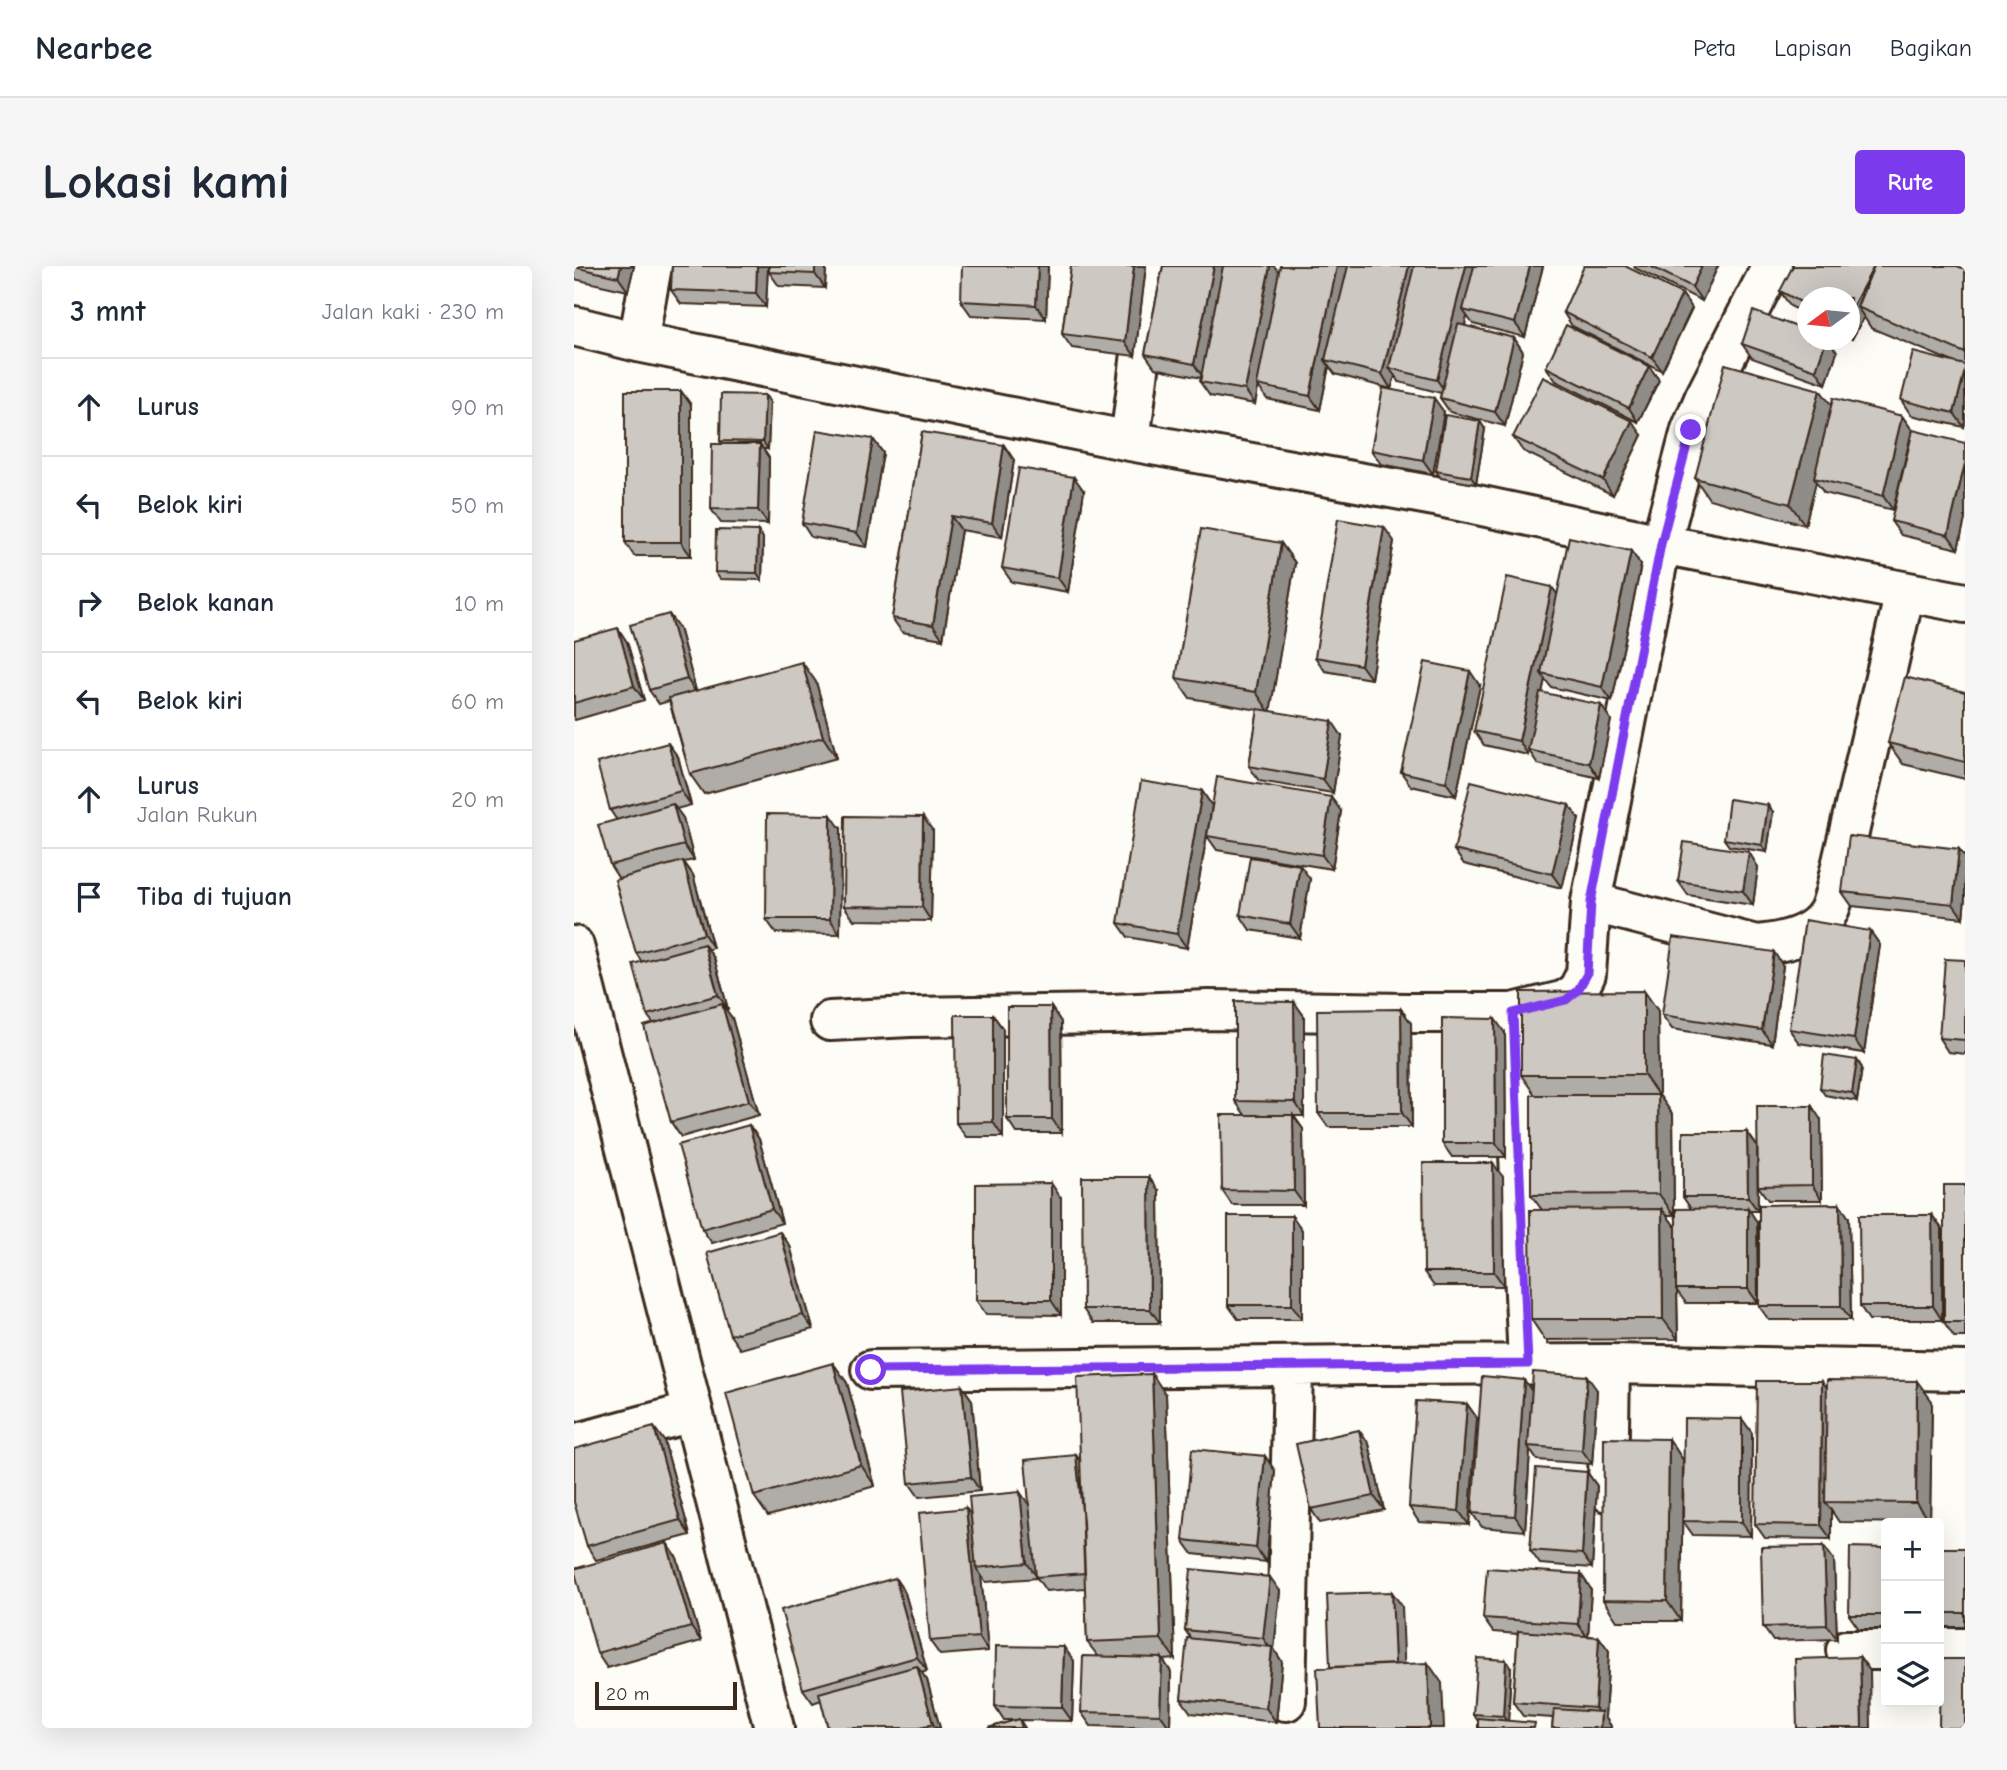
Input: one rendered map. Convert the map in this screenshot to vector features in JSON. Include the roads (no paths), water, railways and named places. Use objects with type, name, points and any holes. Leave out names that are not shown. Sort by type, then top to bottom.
[{"type":"street","points":[[638,342],[652,266]]},
{"type":"street","points":[[1130,441],[1152,266]]},
{"type":"street","points":[[830,1021],[1208,1010],[1513,1013],[1566,1000],[1578,990],[1587,974],[1591,902],[1661,544],[1691,430],[1772,266]]},
{"type":"street","points":[[574,326],[638,342],[1130,441],[1435,496],[1661,544],[1965,603]]},
{"type":"street","points":[[1591,902],[1756,945],[1777,943],[1796,937],[1826,915],[1835,892],[1905,592]]},
{"type":"street","points":[[574,946],[774,1728]]},
{"type":"street","points":[[1513,1013],[1528,1364]]},
{"type":"street","points":[[1608,1532],[1610,1364]]},
{"type":"street","points":[[871,1370],[1610,1364],[1965,1371]]},
{"type":"street","points":[[1286,1701],[1293,1366]]},
{"type":"street","points":[[574,1444],[692,1412]]},
{"type":"street","points":[[1944,1648],[1965,1648]]},
{"type":"street","points":[[1846,1650],[1881,1650]]}]
